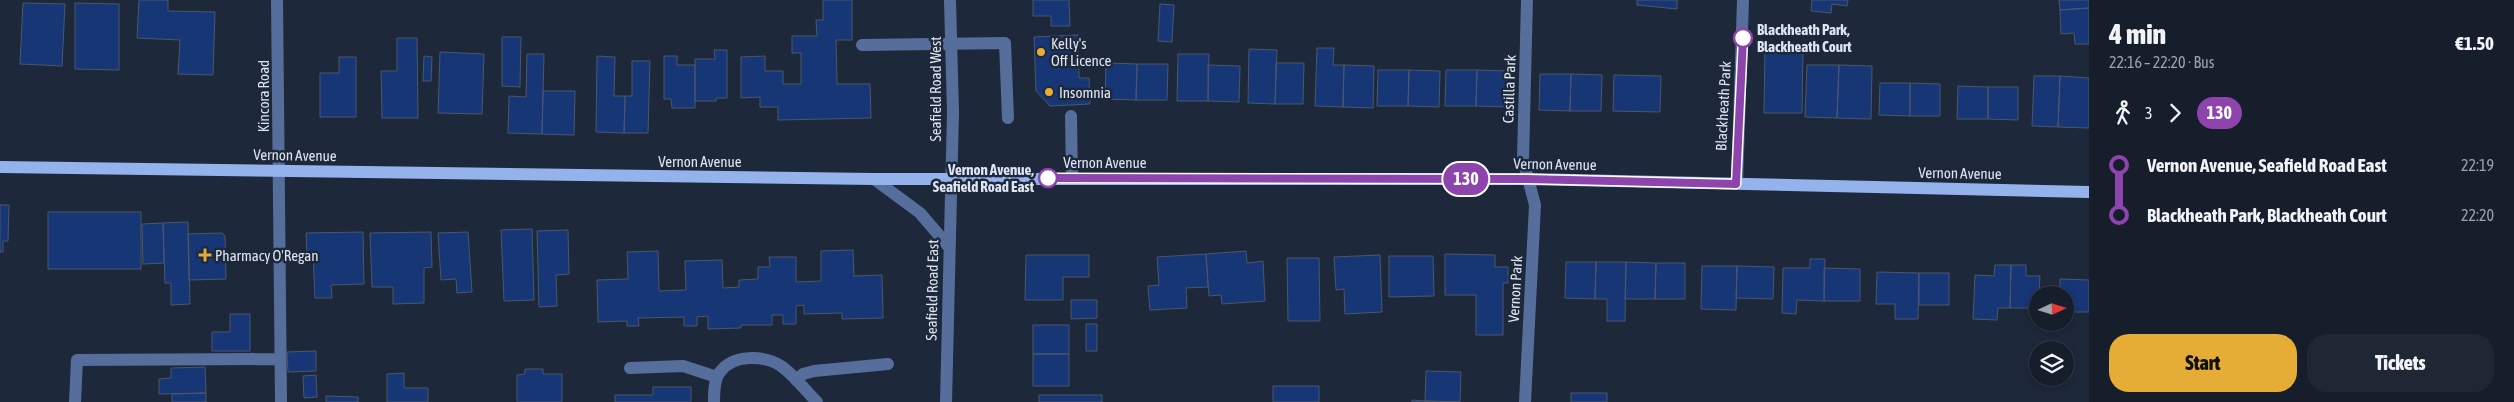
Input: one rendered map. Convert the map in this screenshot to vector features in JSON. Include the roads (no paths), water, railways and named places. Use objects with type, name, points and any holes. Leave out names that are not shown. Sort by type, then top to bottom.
[{"type":"main road","name":"Vernon Avenue","points":[[0,167],[874,179],[1527,179],[2089,192]]},
{"type":"street","name":"Kincora Road","points":[[277,0],[281,402]]},
{"type":"street","name":"Seafield Road West","points":[[950,0],[953,112],[951,178]]},
{"type":"street","name":"Castilla Park","points":[[1527,0],[1523,158],[1527,179]]},
{"type":"street","name":"Blackheath Park","points":[[1736,184],[1743,0]]},
{"type":"street","points":[[862,45],[1005,43],[1008,118]]},
{"type":"street","points":[[1071,116],[1072,178]]},
{"type":"street","name":"Seafield Road East","points":[[946,402],[951,178]]},
{"type":"street","points":[[874,179],[920,213],[949,247]]},
{"type":"street","name":"Vernon Park","points":[[1525,402],[1535,205],[1527,179]]},
{"type":"street","points":[[714,402],[717,377],[720,370],[742,358],[767,361],[781,366],[818,402]]},
{"type":"street","points":[[75,402],[77,360],[280,360]]},
{"type":"street","points":[[796,380],[803,374],[814,371],[888,364]]},
{"type":"street","points":[[630,368],[683,366],[717,377]]},
{"type":"place","name":"Blackheath Park, Blackheath Court","points":[[1743,38]]},
{"type":"place","name":"Kelly's Off Licence","points":[[1041,52]]},
{"type":"place","name":"Insomnia","points":[[1049,92]]},
{"type":"place","name":"Vernon Avenue, Seafield Road East","points":[[1048,178]]},
{"type":"place","name":"Pharmacy O'Regan","points":[[205,255]]}]
